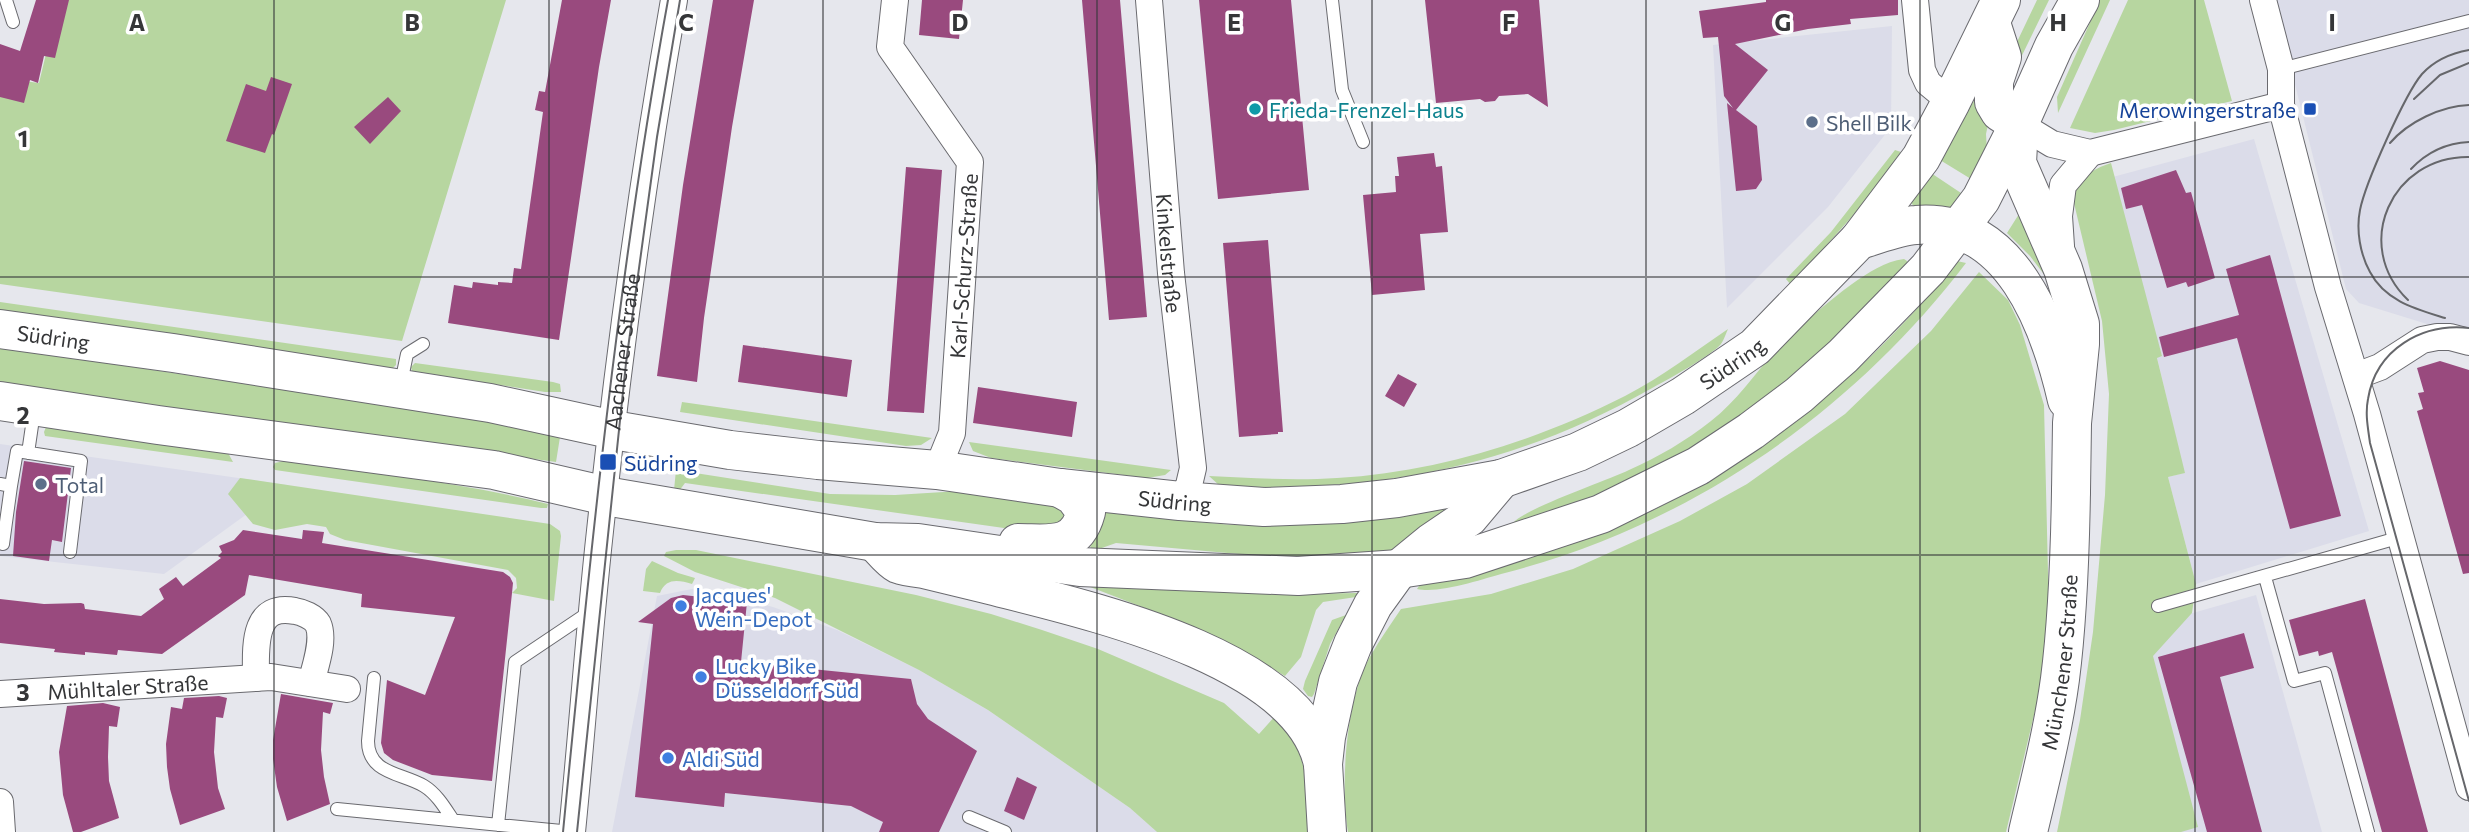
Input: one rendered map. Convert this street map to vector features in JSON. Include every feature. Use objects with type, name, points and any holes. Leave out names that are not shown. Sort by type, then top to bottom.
[{"type":"main road","points":[[918,543],[1080,567],[1298,576],[1399,569],[1465,559],[1601,514],[1698,466],[1789,402],[1843,356],[1914,285],[1981,198],[2019,124],[2054,46],[2080,0]]},
{"type":"main road","name":"Südring","points":[[0,329],[400,388],[490,403],[612,430],[730,450],[937,470],[1060,488],[1180,501],[1264,507],[1342,504],[1396,498],[1502,479],[1578,452],[1628,428],[1721,372],[1755,347],[1859,240],[1921,158],[1996,11]]},
{"type":"main road","name":"Südring","points":[[1996,11],[2003,57],[1994,81],[1994,102],[2000,112],[2019,124]]},
{"type":"main road","points":[[2019,124],[2017,163],[2063,269],[2080,324],[2072,423]]},
{"type":"main road","points":[[1859,240],[1915,225],[1956,229],[1989,246],[2021,279],[2044,327],[2062,378],[2072,423]]},
{"type":"main road","points":[[17,404],[494,470],[604,495],[875,542],[1052,543],[1066,540],[1079,532],[1086,512],[1074,496],[1060,488]]},
{"type":"main road","name":"Münchener Straße","points":[[2028,832],[2048,750],[2060,680],[2067,600],[2072,423]]},
{"type":"main road","points":[[1323,764],[1330,710],[1344,666],[1373,605],[1399,569],[1469,517],[1502,479]]},
{"type":"main road","points":[[875,542],[897,563],[1126,622],[1215,658],[1264,685],[1297,715],[1320,748],[1327,832]]},
{"type":"street","name":"Aachener Straße","points":[[572,832],[604,495],[638,224],[674,0]]},
{"type":"street","name":"Karl-Schurz-Straße","points":[[895,0],[890,47],[970,162],[952,433],[937,470]]},
{"type":"street","name":"Kinkelstraße","points":[[1149,0],[1171,273],[1193,468],[1189,485],[1180,501]]},
{"type":"street","points":[[1915,0],[1922,70],[1928,83],[1951,102]]},
{"type":"street","points":[[2263,0],[2281,69],[2281,105],[2328,287],[2356,376],[2469,787]]},
{"type":"street","points":[[2019,124],[2052,144],[2090,153],[2281,105]]},
{"type":"street","points":[[2063,269],[2059,216],[2063,185],[2090,153]]},
{"type":"street","points":[[2356,376],[2380,367],[2422,340],[2450,337],[2469,342]]},
{"type":"street","points":[[256,678],[257,636],[262,622],[276,612],[294,610],[313,619],[318,625],[320,642],[311,683]]},
{"type":"street","name":"Mühltaler Straße","points":[[0,694],[271,677],[347,689]]},
{"type":"street","points":[[0,802],[2,832]]},
{"type":"lane","points":[[6,0],[13,22]]},
{"type":"lane","points":[[1332,0],[1342,90],[1363,142]]},
{"type":"lane","points":[[2281,69],[2469,21]]},
{"type":"lane","points":[[400,388],[407,354],[423,344]]},
{"type":"lane","points":[[17,404],[28,453]]},
{"type":"lane","points":[[0,543],[3,544],[6,485],[17,451],[81,461],[70,552]]},
{"type":"lane","points":[[2158,606],[2401,537]]},
{"type":"lane","points":[[2264,577],[2294,681],[2325,673],[2368,832]]},
{"type":"lane","points":[[498,825],[515,662],[592,610]]},
{"type":"lane","points":[[374,678],[368,741],[371,758],[386,771],[424,786],[434,793],[453,820]]},
{"type":"lane","points":[[337,809],[572,832]]},
{"type":"lane","points":[[969,817],[1005,832]]},
{"type":"shaded area","points":[[2274,0],[2469,0],[2469,337],[2359,303],[2346,289]]},
{"type":"shaded area","points":[[1892,26],[1891,127],[1828,207],[1727,308],[1713,45]]},
{"type":"shaded area","points":[[2254,139],[2369,531],[2196,584],[2168,477],[2184,473],[2157,357],[2162,356],[2109,178]]},
{"type":"shaded area","points":[[0,444],[287,485],[164,574],[0,556]]},
{"type":"shaded area","points":[[697,588],[773,607],[837,630],[919,670],[988,710],[1130,808],[1157,832],[612,832],[657,596]]},
{"type":"shaded area","points":[[2256,595],[2322,832],[2166,832],[2112,636]]},
{"type":"green space","points":[[59,0],[506,0],[402,341],[0,284],[0,78],[39,83]]},
{"type":"green space","points":[[2037,0],[2049,0],[2009,82],[2016,44]]},
{"type":"green space","points":[[2100,0],[2110,0],[2058,113],[2057,97]]},
{"type":"green space","points":[[2128,0],[2204,0],[2232,101],[2114,130],[2095,133],[2070,128]]},
{"type":"green space","points":[[1976,97],[1989,120],[1987,151],[1971,179],[1940,160]]},
{"type":"green space","points":[[1895,150],[1901,152],[1865,202],[1791,285],[1786,279],[1831,232]]},
{"type":"green space","points":[[2111,163],[2162,356],[2157,358],[2185,473],[2168,477],[2196,584],[2192,613],[2153,656],[2198,827],[2181,832],[2057,832],[2080,720],[2093,632],[2105,495],[2109,394],[2102,321],[2073,199],[2087,175]]},
{"type":"green space","points":[[1931,173],[1961,193],[1952,208],[1914,206],[1911,203]]},
{"type":"green space","points":[[2019,214],[2046,277],[2007,233]]},
{"type":"green space","points":[[1904,259],[1907,266],[1858,318],[1804,368],[1716,434],[1623,484],[1513,523],[1533,510],[1640,465],[1692,435],[1729,405],[1785,342],[1822,307],[1870,272],[1890,262]]},
{"type":"green space","points":[[1957,261],[1966,263],[1921,317],[1872,368],[1818,415],[1761,457],[1701,494],[1638,526],[1573,552],[1461,585],[1417,589],[1421,583],[1537,555],[1613,528],[1725,471],[1777,436],[1873,355]]},
{"type":"green space","points":[[1979,272],[2008,300],[2020,325],[2044,405],[2049,614],[2041,686],[2006,832],[1348,832],[1345,766],[1356,694],[1371,655],[1401,609],[1491,594],[1573,569],[1680,521],[1747,484],[1845,414],[1931,331]]},
{"type":"green space","points":[[0,302],[396,359],[396,365],[392,369],[0,310]]},
{"type":"green space","points":[[1728,329],[1716,349],[1661,383],[1601,415],[1497,455],[1391,479],[1336,485],[1220,486],[1209,476],[1289,479],[1374,475],[1485,452],[1557,427],[1639,389]]},
{"type":"green space","points":[[0,347],[479,419],[560,437],[556,462],[0,383]]},
{"type":"green space","points":[[415,363],[553,382],[560,384],[561,392],[545,392],[412,371],[411,367]]},
{"type":"green space","points":[[682,402],[932,438],[921,445],[906,446],[680,412]]},
{"type":"green space","points":[[46,427],[227,451],[233,462],[45,436]]},
{"type":"green space","points":[[969,442],[1171,470],[1165,475],[1147,478],[991,458],[973,451]]},
{"type":"green space","points":[[288,460],[451,484],[548,504],[547,508],[541,508],[275,470],[273,467],[275,463]]},
{"type":"green space","points":[[676,470],[830,494],[895,495],[960,491],[1044,501],[1065,512],[1066,520],[1047,534],[685,483],[679,491],[674,490]]},
{"type":"green space","points":[[240,478],[550,524],[560,531],[561,536],[554,601],[512,593],[517,588],[516,578],[508,570],[345,540],[330,534],[326,527],[307,524],[275,530],[253,524],[228,494]]},
{"type":"green space","points":[[1455,504],[1394,552],[1332,557],[1250,555],[1116,543],[1099,549],[1091,548],[1089,543],[1102,515],[1108,511],[1196,522],[1263,526],[1349,520]]},
{"type":"green space","points":[[696,550],[916,595],[991,614],[1098,649],[1224,703],[1259,734],[1275,716],[1298,749],[1302,761],[1311,832],[1157,832],[1130,808],[988,710],[919,670],[775,598],[695,572],[664,556],[666,552]]},
{"type":"green space","points":[[652,561],[695,578],[692,584],[677,581],[669,583],[660,593],[643,591],[646,569]]},
{"type":"green space","points":[[1085,585],[1296,594],[1357,593],[1356,597],[1323,602],[1316,610],[1301,657],[1285,676],[1194,627]]},
{"type":"green space","points":[[1346,615],[1330,644],[1314,694],[1312,697],[1308,696],[1303,689],[1305,681],[1332,620]]},
{"type":"building","points":[[36,0],[69,0],[55,58],[44,56],[38,83],[30,80],[24,103],[0,97],[0,44],[20,51]]},
{"type":"building","points":[[562,0],[611,0],[559,340],[448,323],[454,285],[472,288],[473,282],[498,285],[498,282],[512,283],[514,268],[521,269],[543,112],[535,110],[539,91],[545,92]]},
{"type":"building","points":[[713,0],[754,0],[732,127],[697,382],[657,376],[683,185]]},
{"type":"building","points":[[922,0],[963,0],[959,39],[919,35]]},
{"type":"building","points":[[1082,0],[1120,0],[1147,317],[1109,320]]},
{"type":"building","name":"Frieda-Frenzel-Haus","points":[[1199,0],[1291,0],[1309,190],[1218,199]]},
{"type":"building","points":[[1425,0],[1539,0],[1548,107],[1528,94],[1499,96],[1495,101],[1485,102],[1480,99],[1436,103]]},
{"type":"building","points":[[1766,0],[1898,0],[1898,15],[1850,19],[1851,24],[1808,29],[1735,44],[1768,70],[1736,110],[1757,126],[1762,180],[1756,189],[1736,191],[1727,103],[1733,108],[1724,96],[1718,37],[1703,38],[1699,11]]},
{"type":"building","points":[[271,77],[292,84],[265,153],[226,141],[246,84],[266,91]]},
{"type":"building","points":[[388,97],[401,111],[370,144],[354,127]]},
{"type":"building","points":[[1434,153],[1436,167],[1442,166],[1448,232],[1420,234],[1425,290],[1372,295],[1363,195],[1396,192],[1395,176],[1399,176],[1397,157]]},
{"type":"building","points":[[906,167],[942,170],[924,413],[887,411]]},
{"type":"building","points":[[2176,170],[2186,193],[2191,192],[2215,278],[2188,287],[2186,282],[2167,288],[2142,205],[2126,209],[2121,188]]},
{"type":"building","points":[[1268,240],[1283,432],[1239,437],[1223,243]]},
{"type":"building","points":[[2270,255],[2341,516],[2290,529],[2237,338],[2164,357],[2159,337],[2239,315],[2226,269]]},
{"type":"building","points":[[743,345],[852,360],[847,397],[738,382]]},
{"type":"building","points":[[2440,361],[2469,370],[2469,573],[2463,574],[2417,411],[2423,409],[2418,393],[2424,392],[2417,368]]},
{"type":"building","points":[[1398,374],[1417,384],[1404,407],[1385,396]]},
{"type":"building","points":[[978,387],[1077,402],[1072,437],[973,423]]},
{"type":"building","points":[[24,461],[71,468],[62,542],[52,540],[49,561],[13,556]]},
{"type":"building","points":[[243,530],[302,539],[303,530],[324,532],[322,543],[503,572],[510,577],[513,583],[492,781],[432,775],[393,760],[384,753],[381,743],[387,680],[425,695],[455,617],[361,607],[362,594],[249,575],[245,595],[162,654],[118,650],[117,655],[85,652],[85,655],[0,643],[0,599],[44,604],[81,603],[85,609],[141,616],[164,599],[159,589],[176,577],[183,586],[221,558],[218,556],[222,552],[219,546],[234,540]]},
{"type":"building","points":[[683,595],[747,602],[741,662],[911,679],[917,704],[928,719],[977,751],[939,832],[879,832],[883,822],[851,806],[725,793],[724,807],[635,797],[653,624],[638,622],[671,598]]},
{"type":"building","points":[[2365,599],[2428,832],[2382,832],[2332,652],[2319,656],[2318,651],[2299,656],[2289,620]]},
{"type":"building","points":[[2244,633],[2254,668],[2220,677],[2262,832],[2207,832],[2158,657]]},
{"type":"building","points":[[281,694],[333,703],[330,714],[323,712],[321,750],[330,804],[287,821],[277,787],[273,759],[273,740]]},
{"type":"building","points":[[184,698],[227,698],[223,718],[216,717],[214,752],[218,788],[225,809],[180,825],[167,767],[166,744],[171,707],[182,709]]},
{"type":"building","points":[[103,703],[120,707],[117,727],[109,726],[108,757],[109,781],[119,818],[81,832],[73,832],[63,795],[59,752],[67,706]]},
{"type":"building","points":[[1017,777],[1037,787],[1024,820],[1004,811]]},
{"type":"tram line","points":[[563,832],[595,519],[620,311],[668,0]]},
{"type":"tram line","points":[[577,832],[626,363],[657,137],[680,0]]},
{"type":"tram line","points":[[2445,318],[2402,302],[2376,282],[2361,250],[2359,218],[2363,198],[2377,161],[2396,119],[2422,74],[2438,61],[2469,50]]},
{"type":"tram line","points":[[2414,99],[2440,75],[2469,63]]},
{"type":"tram line","points":[[2390,143],[2406,128],[2426,116],[2447,108],[2469,105]]},
{"type":"tram line","points":[[2411,169],[2437,149],[2469,142]]},
{"type":"tram line","points":[[2408,300],[2391,278],[2383,254],[2382,230],[2388,208],[2401,187],[2419,171],[2442,161],[2469,157]]},
{"type":"tram line","points":[[2469,328],[2435,330],[2418,335],[2391,353],[2373,381],[2367,410],[2370,443],[2469,801]]},
{"type":"place","name":"Frieda-Frenzel-Haus","points":[[1255,109]]},
{"type":"place","name":"Merowingerstraße","points":[[2310,109]]},
{"type":"place","name":"Shell Bilk","points":[[1812,122]]},
{"type":"place","name":"Südring","points":[[608,462]]},
{"type":"place","name":"Total","points":[[41,484]]},
{"type":"place","name":"Jacques' Wein-Depot","points":[[681,606]]},
{"type":"place","name":"Lucky Bike Düsseldorf Süd","points":[[701,677]]},
{"type":"place","name":"Aldi Süd","points":[[668,758]]}]
